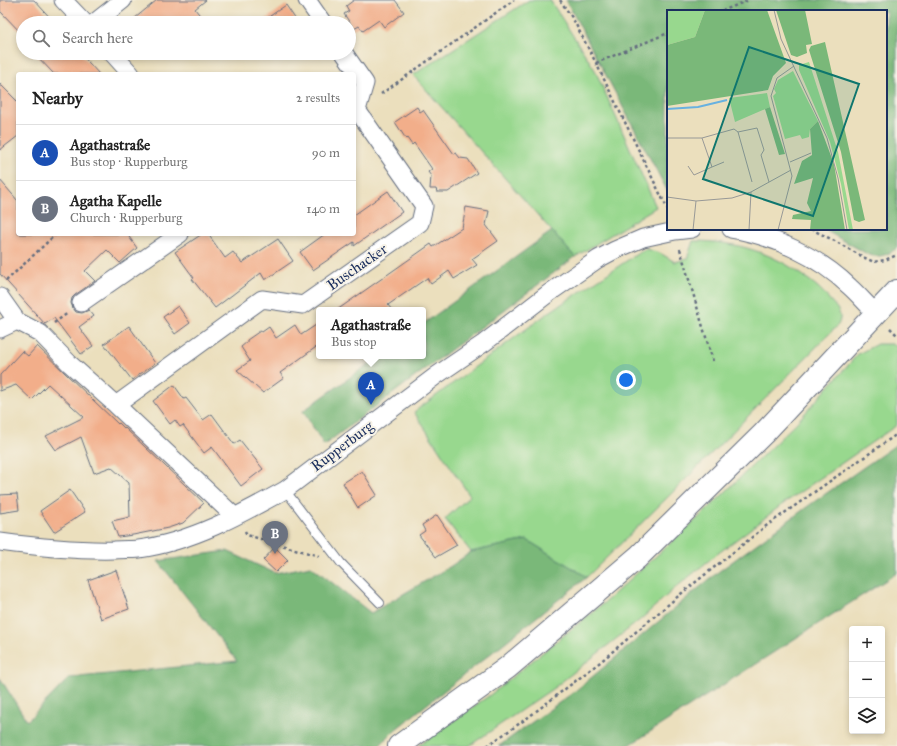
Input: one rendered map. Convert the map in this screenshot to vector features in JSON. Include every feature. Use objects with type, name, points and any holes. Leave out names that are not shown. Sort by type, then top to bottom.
[{"type":"main road","points":[[399,746],[507,668],[638,557],[764,433],[897,291]]},
{"type":"street","points":[[63,0],[78,16]]},
{"type":"street","points":[[103,16],[123,0]]},
{"type":"street","points":[[307,0],[318,16]]},
{"type":"street","points":[[118,60],[129,72]]},
{"type":"street","points":[[349,60],[366,83],[356,112]]},
{"type":"street","name":"Buschacker","points":[[116,405],[262,299],[303,305],[420,223],[424,206],[356,112]]},
{"type":"street","name":"Rupperburg","points":[[0,542],[50,548],[102,550],[139,549],[199,534],[285,490],[437,375],[484,343],[549,293],[598,259],[643,238],[684,230]]},
{"type":"street","points":[[736,230],[762,235],[804,254],[828,269],[850,286],[876,313]]},
{"type":"street","points":[[81,303],[177,236]]},
{"type":"street","points":[[2,290],[17,321],[40,333],[70,364],[234,516]]},
{"type":"street","points":[[0,329],[17,321]]},
{"type":"lane","points":[[285,490],[341,563],[380,603]]},
{"type":"path","points":[[356,112],[514,0]]},
{"type":"path","points":[[560,0],[573,19],[596,63],[667,208]]},
{"type":"path","points":[[724,10],[749,0]]},
{"type":"path","points":[[596,63],[667,33]]},
{"type":"path","points":[[684,230],[713,361]]},
{"type":"path","points":[[813,230],[831,238],[874,262],[885,260],[897,254]]},
{"type":"path","points":[[2,290],[54,236]]},
{"type":"path","points":[[40,333],[81,303]]},
{"type":"path","points":[[487,746],[526,719],[599,663],[682,593],[766,526],[897,434]]},
{"type":"path","points":[[234,516],[247,535],[341,563]]},
{"type":"green space","points":[[529,0],[550,0],[595,70],[656,207],[575,257],[413,75]]},
{"type":"green space","points":[[566,0],[897,0],[897,248],[884,255],[869,255],[825,230],[887,230],[887,10],[667,10],[667,190]]},
{"type":"green space","points":[[552,231],[575,257],[324,445],[303,411],[376,359],[426,359],[426,322]]},
{"type":"green space","points":[[693,241],[724,243],[740,246],[754,250],[783,263],[809,280],[834,305],[840,314],[840,321],[838,325],[587,577],[527,540],[471,552],[445,519],[470,496],[414,412],[548,313],[637,254],[646,249],[660,253],[675,262],[687,259]]},
{"type":"green space","points":[[877,344],[892,344],[897,347],[897,425],[783,504],[712,558],[674,589],[640,620],[555,687],[469,746],[418,746],[490,695],[604,603],[707,510],[797,422],[858,354]]},
{"type":"green space","points":[[897,444],[897,573],[628,746],[499,746],[574,692],[718,572],[811,504]]},
{"type":"green space","points":[[527,540],[587,577],[396,729],[379,746],[0,746],[0,678],[27,721],[69,678],[237,661],[158,561],[227,551],[275,573],[311,566],[371,613],[451,566],[471,552]]},
{"type":"building","points":[[0,0],[34,0],[49,16],[16,16],[16,28],[0,11]]},
{"type":"building","points":[[157,0],[206,0],[195,9],[200,16],[138,16]]},
{"type":"building","points":[[354,0],[395,0],[404,12],[384,27],[379,20],[363,31],[359,26],[356,28],[356,16],[345,16],[344,14],[349,11],[346,6]]},
{"type":"building","points":[[286,5],[293,16],[270,16]]},
{"type":"building","points":[[41,60],[86,60],[97,72],[52,72]]},
{"type":"building","points":[[0,84],[16,100],[16,138],[0,150]]},
{"type":"building","points":[[417,107],[420,112],[423,110],[454,154],[456,153],[460,158],[468,159],[477,173],[448,192],[437,192],[436,189],[430,189],[431,176],[428,172],[432,169],[414,143],[412,145],[407,138],[406,139],[395,122]]},
{"type":"building","points":[[0,180],[16,199],[16,236],[128,236],[137,248],[120,263],[107,250],[85,271],[95,281],[75,295],[72,298],[71,303],[76,312],[82,313],[89,310],[94,316],[79,327],[93,346],[81,354],[54,318],[45,324],[0,274]]},
{"type":"building","points":[[388,191],[402,212],[354,246],[354,242],[313,270],[300,252],[322,236],[356,236],[356,214]]},
{"type":"building","points":[[466,207],[489,211],[486,225],[498,241],[472,259],[477,265],[454,279],[449,271],[431,284],[427,278],[388,305],[390,307],[341,307],[431,244],[433,247],[462,228]]},
{"type":"building","points":[[199,236],[209,236],[225,258],[233,252],[242,263],[278,239],[293,261],[265,280],[261,273],[215,308],[192,279],[194,278],[175,252]]},
{"type":"building","points":[[178,306],[190,323],[175,334],[163,317]]},
{"type":"building","points":[[295,325],[301,335],[316,325],[316,347],[280,373],[284,378],[263,393],[237,370],[250,361],[241,347],[247,342],[247,340],[260,331],[262,332],[269,327],[276,338]]},
{"type":"building","points":[[129,326],[155,363],[132,380],[104,344]]},
{"type":"building","points":[[37,346],[118,424],[119,423],[125,428],[204,503],[183,523],[168,528],[118,537],[112,521],[130,517],[129,483],[111,467],[94,473],[81,437],[56,450],[46,436],[84,417],[48,384],[32,400],[16,385],[0,391],[0,375],[22,351],[28,356]]},
{"type":"building","points":[[174,385],[184,399],[186,398],[203,420],[212,414],[234,444],[240,440],[263,469],[241,486],[212,447],[204,453],[183,425],[180,427],[175,420],[170,424],[153,401]]},
{"type":"building","points":[[362,471],[377,495],[358,508],[343,483]]},
{"type":"building","points":[[70,490],[85,512],[54,532],[40,511]]},
{"type":"building","points":[[17,494],[19,510],[0,513],[0,495]]},
{"type":"building","points":[[437,515],[457,545],[436,557],[419,535],[425,531],[422,525]]},
{"type":"building","points":[[275,547],[288,560],[276,572],[263,560]]},
{"type":"building","points":[[116,570],[129,609],[101,619],[88,580]]},
{"type":"place","name":"Agathastraße","points":[[371,405]]},
{"type":"place","name":"Agatha Kapelle","points":[[275,554]]}]
